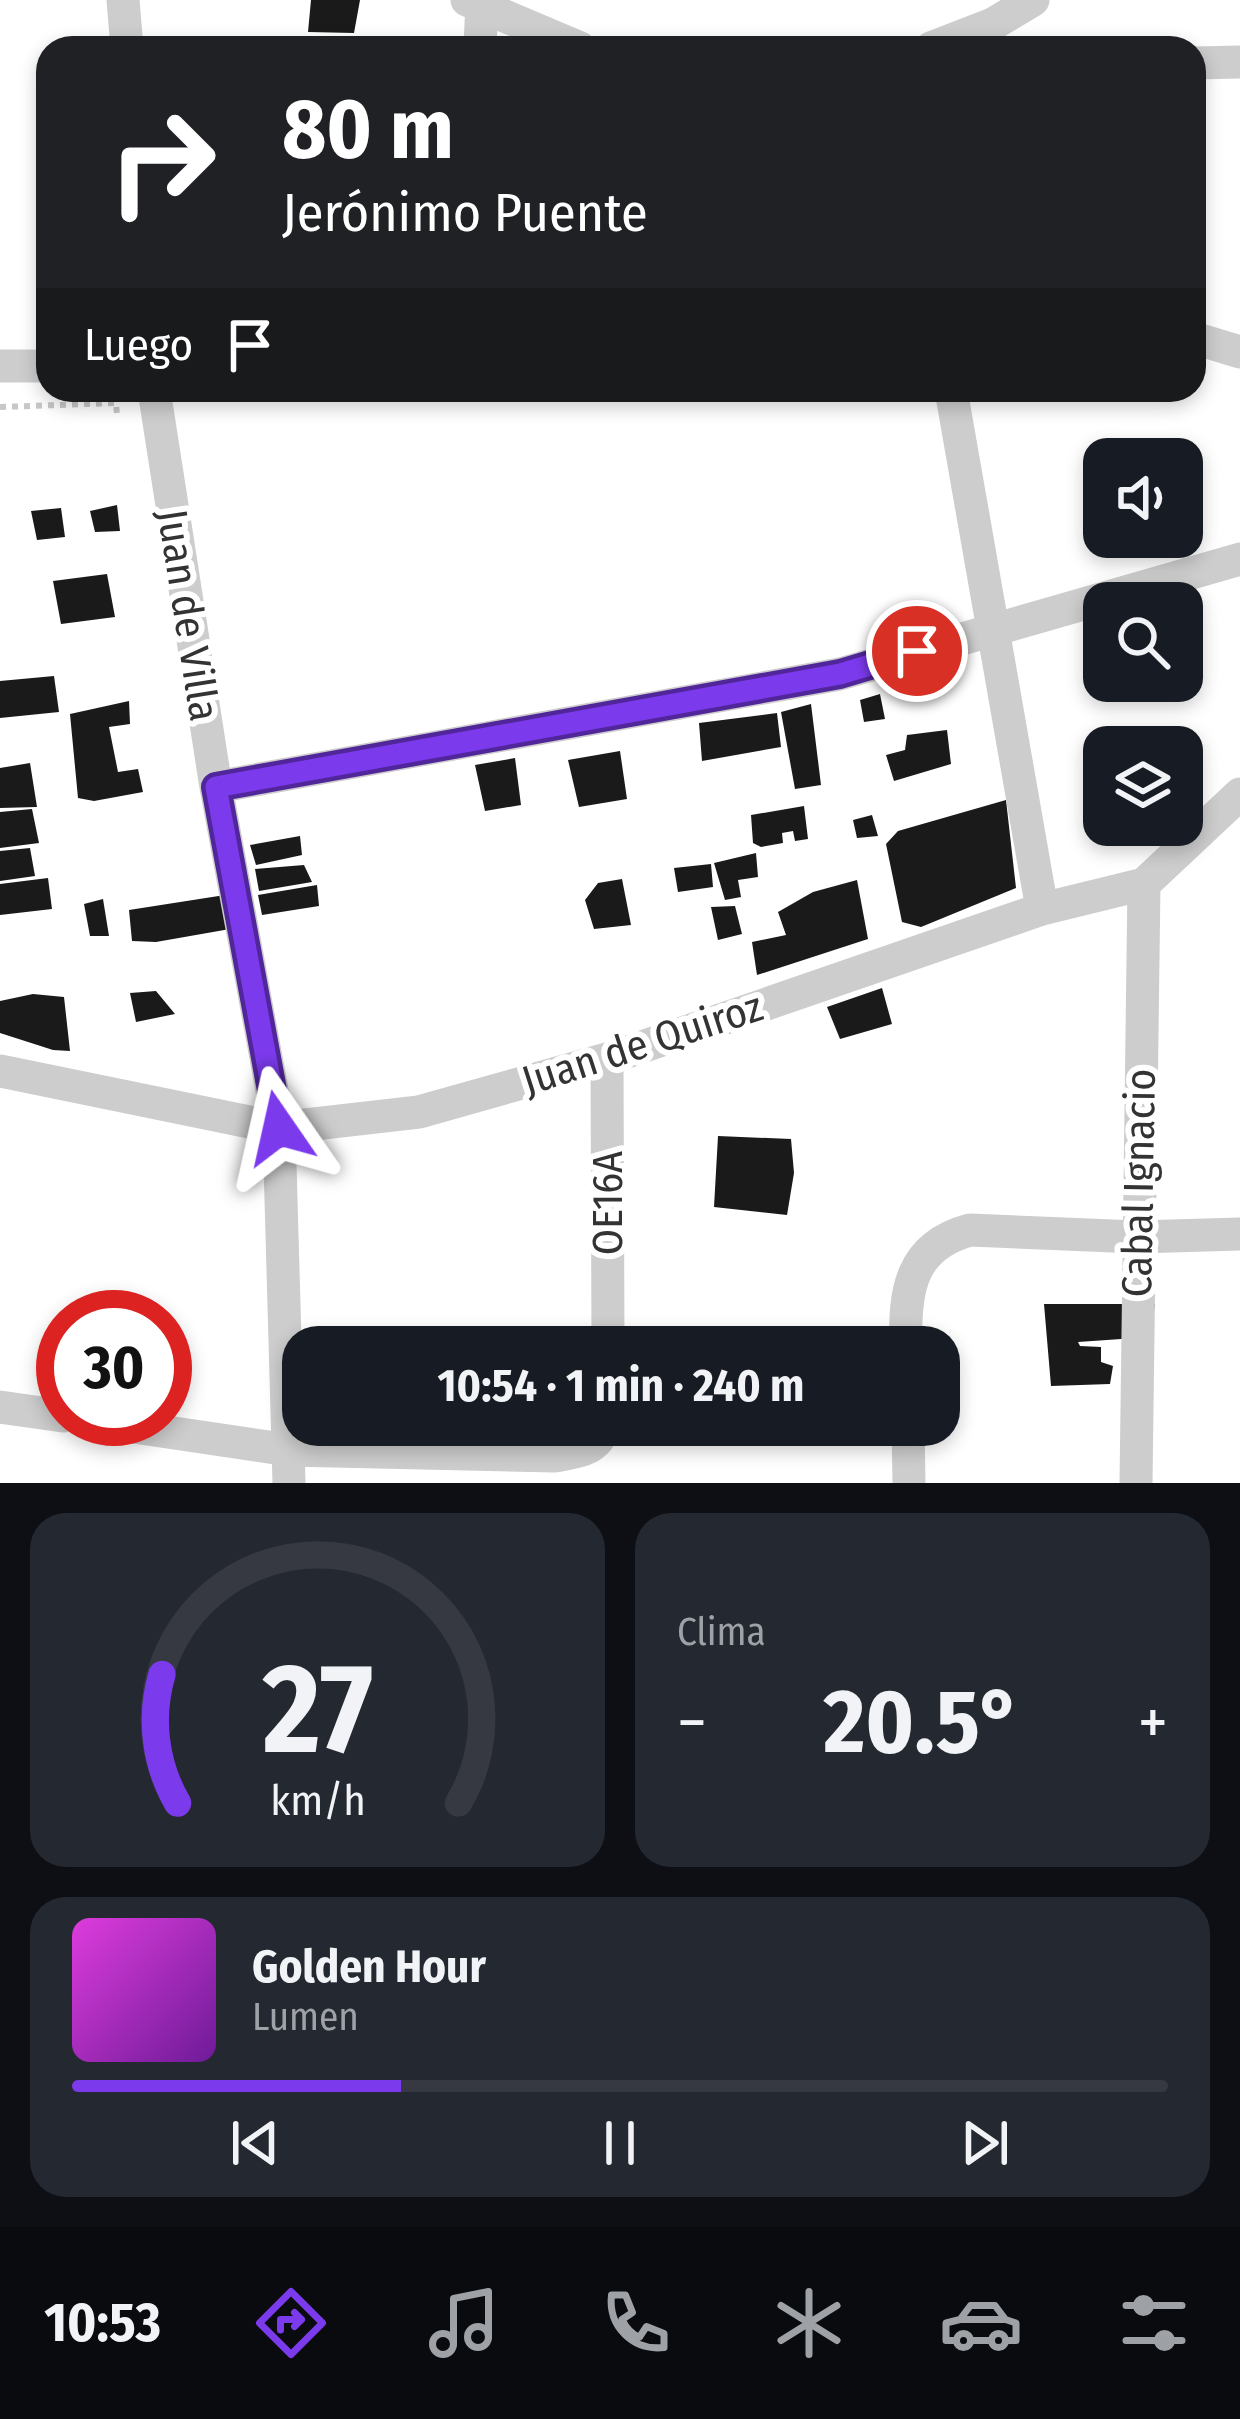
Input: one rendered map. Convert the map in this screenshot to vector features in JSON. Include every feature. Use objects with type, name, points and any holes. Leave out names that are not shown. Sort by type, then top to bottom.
[{"type":"street","points":[[123,0],[126,36]]},
{"type":"street","points":[[962,36],[1034,0]]},
{"type":"street","points":[[479,36],[477,2],[553,36]]},
{"type":"street","points":[[1206,63],[1240,62]]},
{"type":"street","points":[[1206,342],[1240,352]]},
{"type":"street","points":[[0,366],[36,366]]},
{"type":"street","name":"Juan de Villa","points":[[156,402],[216,787],[279,1128],[289,1467]]},
{"type":"street","points":[[953,402],[1042,909]]},
{"type":"street","points":[[216,787],[840,674],[1240,559]]},
{"type":"street","name":"Juan de Quiroz","points":[[0,1071],[279,1128],[419,1112],[607,1058],[1042,909],[1144,884],[1240,794]]},
{"type":"street","name":"Cabal Ignacio","points":[[1136,1483],[1144,884]]},
{"type":"street","name":"OE16A","points":[[607,1058],[608,1326]]},
{"type":"street","points":[[905,1326],[914,1270],[945,1237],[970,1230],[1136,1237],[1240,1234]]},
{"type":"street","points":[[0,1407],[36,1412]]},
{"type":"street","points":[[192,1445],[289,1467],[554,1456],[592,1446]]},
{"type":"street","points":[[908,1446],[909,1483]]},
{"type":"path","points":[[0,407],[116,403],[117,415]]},
{"type":"building","points":[[311,0],[360,0],[354,33],[308,32]]},
{"type":"building","points":[[117,505],[120,531],[95,532],[90,511]]},
{"type":"building","points":[[61,508],[65,537],[37,540],[31,511]]},
{"type":"building","points":[[107,574],[115,617],[61,624],[53,581]]},
{"type":"building","points":[[54,676],[59,712],[0,718],[0,681]]},
{"type":"building","points":[[880,694],[885,719],[864,722],[860,700]]},
{"type":"building","points":[[129,701],[130,724],[109,727],[118,772],[138,769],[143,792],[94,801],[78,798],[70,714]]},
{"type":"building","points":[[811,704],[821,785],[795,789],[781,712]]},
{"type":"building","points":[[777,713],[781,747],[702,761],[699,723]]},
{"type":"building","points":[[947,730],[951,764],[894,781],[886,755],[905,750],[907,735]]},
{"type":"building","points":[[620,751],[627,799],[579,807],[568,760]]},
{"type":"building","points":[[515,758],[521,805],[485,811],[475,765]]},
{"type":"building","points":[[30,763],[37,807],[0,808],[0,768]]},
{"type":"building","points":[[1006,800],[1016,888],[921,927],[902,922],[886,844],[898,831]]},
{"type":"building","points":[[804,806],[808,839],[795,841],[793,831],[782,833],[783,843],[761,847],[753,843],[751,815]]},
{"type":"building","points":[[32,809],[39,843],[0,848],[0,812]]},
{"type":"building","points":[[872,815],[878,836],[857,838],[853,820]]},
{"type":"building","points":[[300,836],[302,855],[256,865],[250,845]]},
{"type":"building","points":[[30,848],[35,876],[0,881],[0,851]]},
{"type":"building","points":[[756,853],[758,877],[738,880],[741,897],[725,900],[714,863]]},
{"type":"building","points":[[711,864],[713,887],[678,892],[674,868]]},
{"type":"building","points":[[304,865],[312,882],[259,891],[255,869]]},
{"type":"building","points":[[48,878],[52,909],[0,915],[0,884]]},
{"type":"building","points":[[622,879],[631,925],[594,929],[585,900],[598,883]]},
{"type":"building","points":[[857,880],[868,939],[757,975],[752,942],[786,935],[778,912],[813,892]]},
{"type":"building","points":[[317,885],[319,906],[262,915],[258,895]]},
{"type":"building","points":[[225,895],[230,929],[156,942],[132,941],[129,910]]},
{"type":"building","points":[[103,899],[109,936],[90,936],[84,904]]},
{"type":"building","points":[[735,906],[742,934],[718,940],[711,907]]},
{"type":"building","points":[[882,988],[892,1024],[840,1039],[827,1007]]},
{"type":"building","points":[[156,991],[175,1014],[136,1022],[130,993]]},
{"type":"building","points":[[33,994],[64,997],[70,1051],[0,1033],[0,1001]]},
{"type":"building","points":[[718,1136],[791,1139],[794,1173],[787,1215],[714,1207]]},
{"type":"building","points":[[1044,1304],[1155,1304],[1150,1337],[1078,1342],[1101,1347],[1101,1362],[1113,1366],[1110,1384],[1051,1386]]},
{"type":"route","points":[[279,1128],[216,787],[840,674],[917,651]]}]
